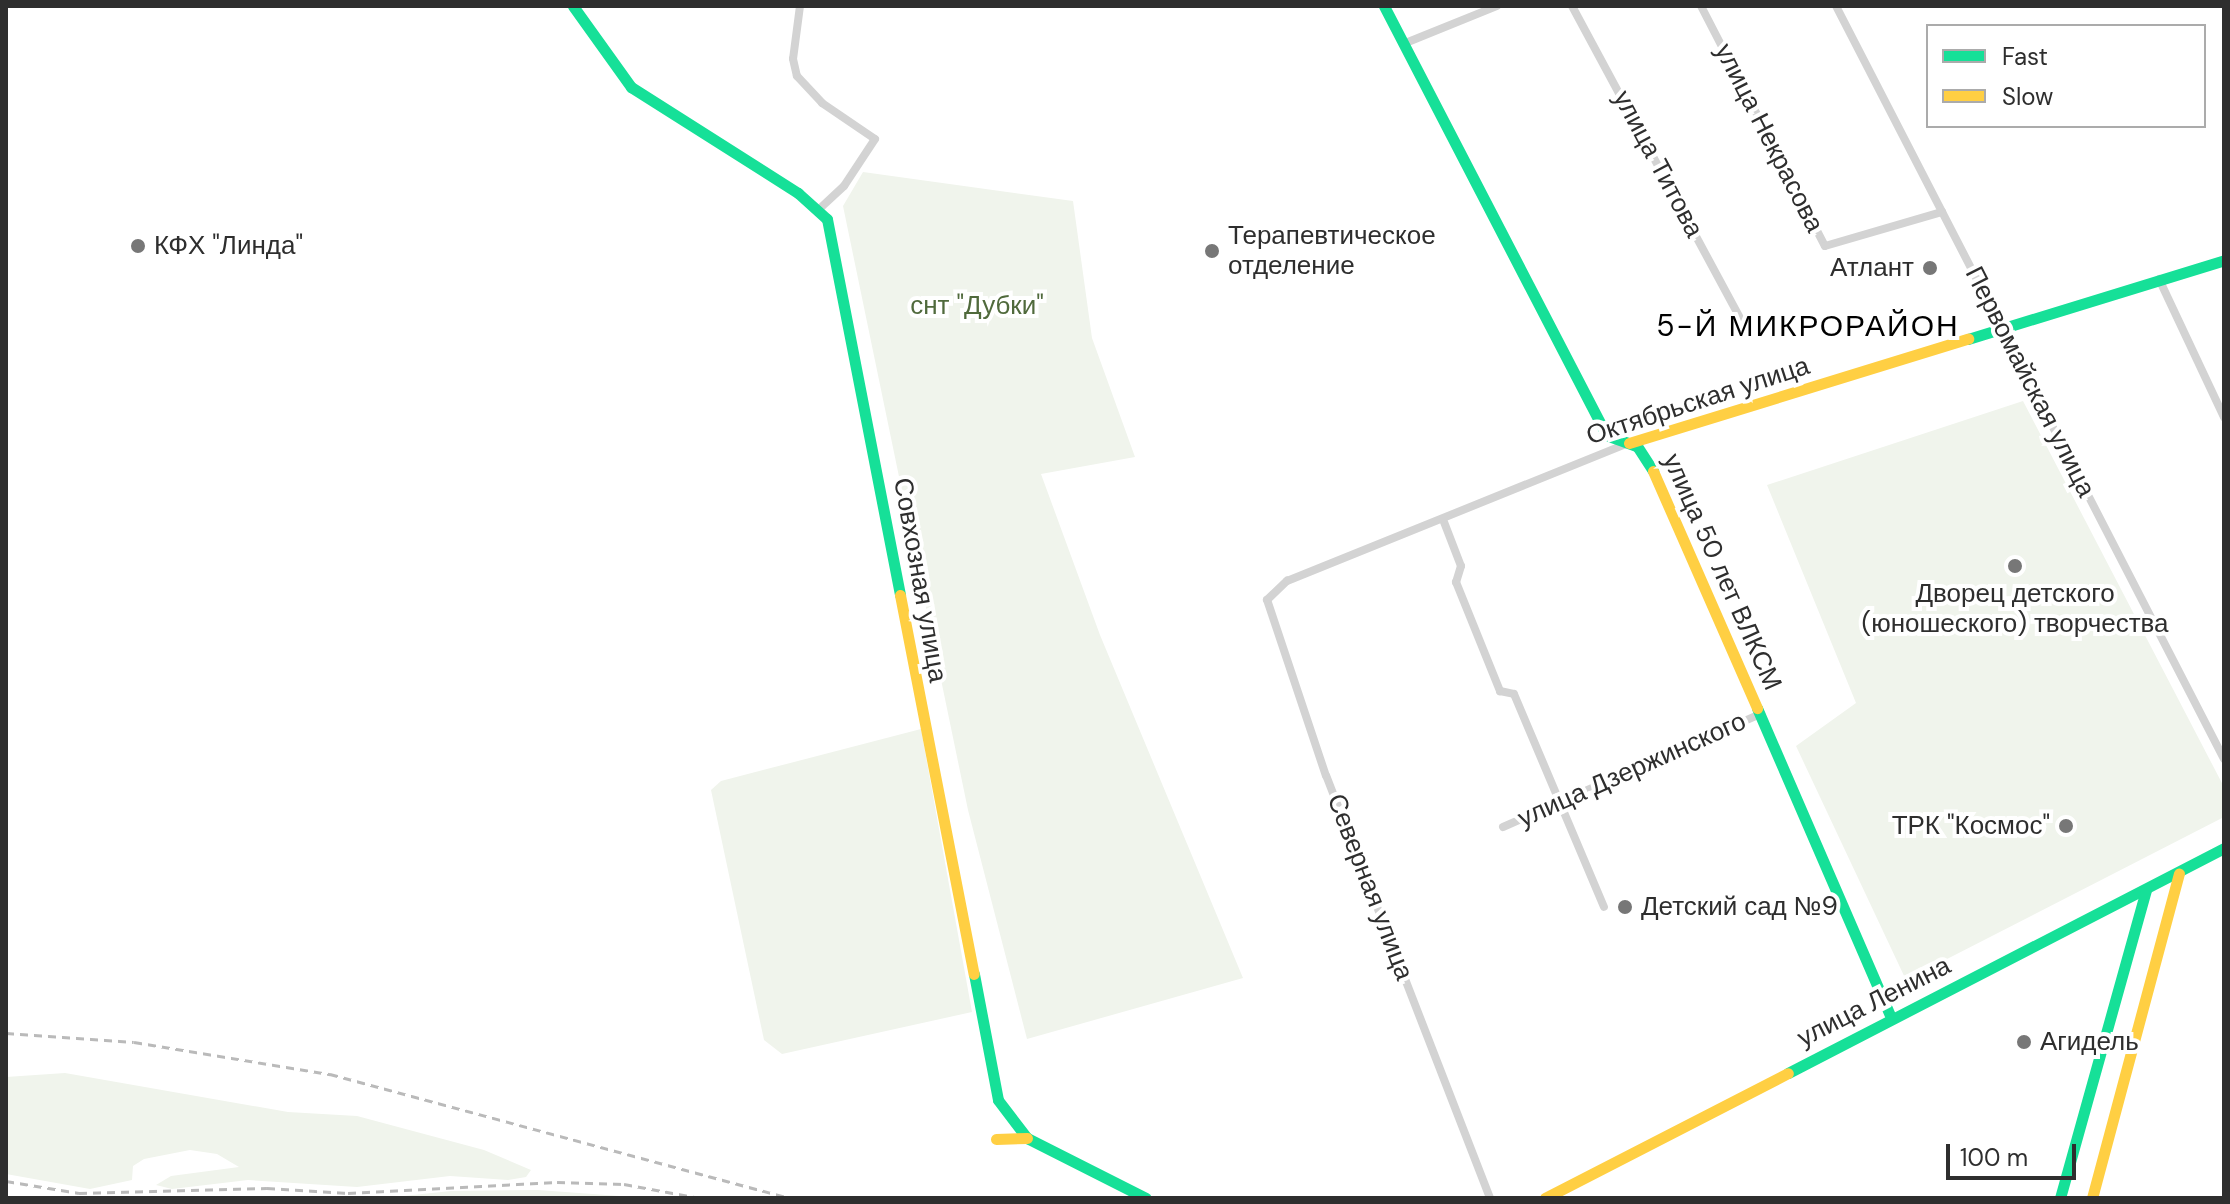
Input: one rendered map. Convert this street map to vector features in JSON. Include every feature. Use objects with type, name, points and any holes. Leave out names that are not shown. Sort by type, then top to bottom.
[{"type":"street","points":[[573,6],[631,87],[819,209],[844,186],[875,139],[822,103],[797,76],[793,59],[800,6]]},
{"type":"street","name":"улица 50 лет ВЛКСМ","points":[[1384,6],[1606,435],[1637,446],[1651,465],[1891,1017]]},
{"type":"street","points":[[1403,44],[1497,6]]},
{"type":"street","name":"улица Титова","points":[[1572,6],[1743,323]]},
{"type":"street","name":"улица Некрасова","points":[[1701,6],[1825,246],[1942,212]]},
{"type":"street","name":"Первомайская улица","points":[[1836,6],[2224,759]]},
{"type":"street","name":"Совхозная улица","points":[[819,209],[832,233],[989,1072],[1004,1111],[1027,1138],[1146,1198]]},
{"type":"street","name":"Октябрьская улица","points":[[1287,581],[1444,522],[1628,443],[2224,260]]},
{"type":"street","points":[[2159,279],[2224,417]]},
{"type":"street","points":[[1444,522],[1461,566],[1456,582],[1500,691],[1514,694],[1604,907]]},
{"type":"street","name":"Северная улица","points":[[1287,581],[1267,600],[1273,625],[1490,1198]]},
{"type":"street","name":"улица Дзержинского","points":[[1503,827],[1761,714]]},
{"type":"street","name":"улица Ленина","points":[[1545,1198],[2224,848]]},
{"type":"street","points":[[2092,1198],[2179,873]]},
{"type":"street","points":[[2060,1198],[2146,890]]},
{"type":"street","points":[[996,1139],[1027,1138]]},
{"type":"green space","name":"снт \"Дубки\"","points":[[863,172],[1073,201],[1092,338],[1135,457],[1041,474],[1100,635],[1243,978],[1027,1039],[968,810],[843,206]]},
{"type":"green space","points":[[2023,401],[2224,787],[2224,817],[1906,980],[1796,746],[1856,703],[1767,485]]},
{"type":"green space","points":[[921,729],[972,1012],[782,1054],[764,1040],[711,790],[721,781]]},
{"type":"green space","points":[[65,1073],[288,1112],[357,1116],[484,1150],[531,1170],[526,1177],[508,1180],[450,1176],[357,1187],[248,1180],[172,1189],[156,1185],[171,1176],[239,1167],[217,1154],[190,1150],[144,1159],[133,1166],[132,1180],[90,1189],[6,1174],[6,1077]]},
{"type":"green space","points":[[538,1190],[647,1198],[384,1198],[451,1191]]},
{"type":"railway","points":[[6,1033],[134,1042],[330,1074],[789,1198]]},
{"type":"railway","points":[[6,1181],[79,1193],[267,1188],[348,1193],[557,1182],[624,1184],[700,1198]]},
{"type":"traffic: fast","points":[[573,6],[631,87],[798,193],[827,219],[900,595]]},
{"type":"traffic: fast","points":[[1384,6],[1606,435],[1637,446],[1653,471]]},
{"type":"traffic: fast","points":[[1968,339],[2224,260]]},
{"type":"traffic: fast","points":[[1757,708],[1891,1017]]},
{"type":"traffic: fast","points":[[1788,1073],[2224,848]]},
{"type":"traffic: fast","points":[[2060,1198],[2146,890]]},
{"type":"traffic: fast","points":[[974,974],[998,1100],[1027,1138],[1146,1198]]},
{"type":"traffic: slow","points":[[1629,443],[1968,339]]},
{"type":"traffic: slow","points":[[1653,471],[1757,708]]},
{"type":"traffic: slow","points":[[900,595],[974,974]]},
{"type":"traffic: slow","points":[[2092,1198],[2179,873]]},
{"type":"traffic: slow","points":[[1545,1198],[1788,1073]]},
{"type":"traffic: slow","points":[[996,1139],[1027,1138]]},
{"type":"place","name":"КФХ \"Линда\"","points":[[138,246]]},
{"type":"place","name":"Терапевтическое отделение","points":[[1212,251]]},
{"type":"place","name":"Атлант","points":[[1930,268]]},
{"type":"place","name":"Дворец детского (юношеского) творчества","points":[[2015,566]]},
{"type":"place","name":"ТРК \"Космос\"","points":[[2066,826]]},
{"type":"place","name":"Детский сад №9","points":[[1625,907]]},
{"type":"place","name":"Агидель","points":[[2024,1042]]},
{"type":"district","name":"5-Й МИКРОРАЙОН","points":[[1808,326]]}]
